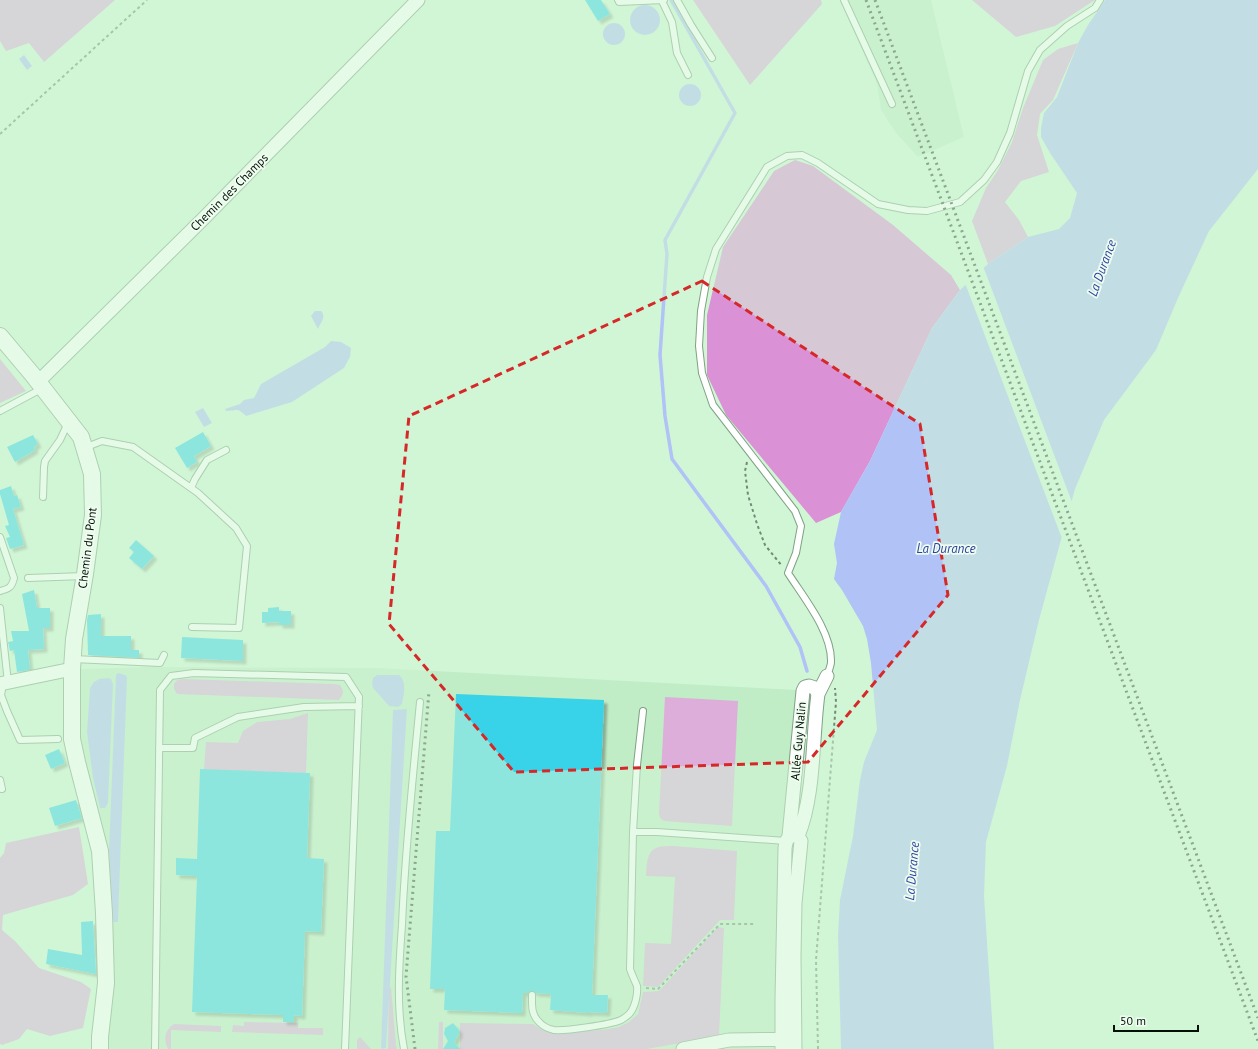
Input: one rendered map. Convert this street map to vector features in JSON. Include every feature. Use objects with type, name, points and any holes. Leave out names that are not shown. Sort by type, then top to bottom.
[{"type":"street","name":"Chemin des Champs","points":[[41,385],[418,0]]},
{"type":"street","name":"Chemin du Pont","points":[[0,336],[41,385],[81,437],[92,474],[93,515],[85,576],[74,639],[72,664],[72,739],[100,851],[106,982],[100,1049]]},
{"type":"street","points":[[4,684],[72,664]]},
{"type":"street","name":"Allée Guy Nalin","points":[[789,1044],[794,956],[795,904],[800,841],[791,838],[804,822],[810,781],[818,694],[831,681]]},
{"type":"street","points":[[683,1049],[729,1040],[789,1044]]},
{"type":"lane","points":[[618,0],[619,2],[663,0],[672,22],[677,53],[688,75]]},
{"type":"lane","points":[[677,0],[712,58]]},
{"type":"lane","points":[[844,0],[892,104]]},
{"type":"lane","points":[[831,681],[830,647],[823,629],[788,573],[796,553],[801,526],[795,512],[713,405],[702,373],[699,346],[701,311],[707,277],[716,249],[767,167],[787,156],[802,155],[818,163],[878,204],[908,210],[927,211],[960,202],[984,180],[997,162],[1010,132],[1028,71],[1040,50],[1067,26],[1095,8],[1100,0]]},
{"type":"lane","points":[[0,411],[41,385]]},
{"type":"lane","points":[[43,497],[45,461],[60,440],[69,421]]},
{"type":"lane","points":[[84,448],[102,441],[133,447],[198,493],[236,528],[247,546],[239,628],[192,627]]},
{"type":"lane","points":[[191,488],[207,460],[226,450]]},
{"type":"lane","points":[[0,537],[14,578],[12,585],[8,589],[0,591]]},
{"type":"lane","points":[[28,578],[85,576]]},
{"type":"lane","points":[[0,608],[4,684],[2,695],[7,711],[20,740],[58,739]]},
{"type":"lane","points":[[72,664],[160,663],[164,655]]},
{"type":"lane","points":[[155,1049],[160,690],[171,676],[194,673],[346,677],[359,697],[344,1049]]},
{"type":"lane","points":[[404,1049],[401,1036],[399,981],[403,893],[420,702]]},
{"type":"lane","points":[[159,748],[193,748],[195,738],[238,717],[304,707],[359,706]]},
{"type":"lane","points":[[532,995],[532,1010],[534,1016],[547,1028],[554,1030],[594,1026],[620,1020],[632,1012],[637,988],[630,969],[637,765],[642,711]]},
{"type":"lane","points":[[0,780],[2,789]]},
{"type":"lane","points":[[634,832],[791,838]]},
{"type":"path","points":[[0,134],[146,0]]},
{"type":"path","points":[[749,451],[745,471],[748,495],[755,517],[765,545],[788,573]]},
{"type":"path","points":[[818,1049],[816,960],[836,702],[831,681]]},
{"type":"path","points":[[637,988],[658,989],[720,924],[754,924]]},
{"type":"highlighted area","points":[[702,281],[920,424],[948,595],[808,762],[514,772],[389,624],[409,416]]},
{"type":"shaded area","points":[[0,0],[115,0],[44,62],[29,43],[6,51],[0,41]]},
{"type":"shaded area","points":[[693,0],[821,0],[822,4],[750,85]]},
{"type":"shaded area","points":[[840,0],[931,0],[964,137],[918,157],[896,133],[881,110],[877,84]]},
{"type":"shaded area","points":[[972,0],[1095,0],[1055,26],[1016,37]]},
{"type":"shaded area","points":[[1078,43],[1053,100],[1040,114],[1037,135],[1049,172],[1021,181],[1005,202],[1019,220],[1028,237],[988,264],[972,221],[986,188],[998,170],[1012,142],[1023,108],[1043,60],[1058,49]]},
{"type":"shaded area","points":[[795,160],[813,166],[893,225],[951,275],[960,290],[932,328],[870,461],[841,512],[816,523],[726,415],[707,375],[707,315],[723,247],[774,171]]},
{"type":"shaded area","points":[[0,359],[26,391],[0,403]]},
{"type":"shaded area","points":[[144,667],[378,668],[796,690],[777,916],[785,1049],[107,1049],[111,989],[78,743],[81,669]]},
{"type":"shaded area","points":[[177,680],[334,684],[340,685],[343,692],[339,700],[177,694],[174,689],[174,684]]},
{"type":"shaded area","points":[[665,697],[738,701],[732,826],[664,821],[660,818],[659,813]]},
{"type":"shaded area","points":[[308,713],[306,773],[204,770],[206,742],[238,743],[243,731],[257,722],[290,719]]},
{"type":"shaded area","points":[[79,827],[88,884],[73,895],[3,915],[2,930],[15,941],[39,968],[81,982],[91,989],[83,1028],[50,1036],[27,1029],[19,1039],[2,1045],[0,1044],[0,858],[4,853],[6,843]]},
{"type":"shaded area","points":[[673,846],[737,851],[734,920],[720,920],[658,987],[643,986],[645,943],[671,944],[675,877],[646,876],[648,858],[652,851],[659,847]]},
{"type":"shaded area","points":[[718,927],[724,928],[719,1036],[647,1049],[460,1049],[460,1023],[533,1024],[544,1031],[557,1032],[602,1030],[619,1027],[629,1022],[638,1014],[643,992],[659,991]]},
{"type":"shaded area","points":[[391,987],[397,1049],[387,1049],[389,988]]},
{"type":"shaded area","points":[[244,1022],[298,1023],[298,1028],[323,1028],[323,1035],[232,1032],[233,1025],[244,1026]]},
{"type":"shaded area","points":[[439,1022],[443,1022],[443,1049],[438,1049]]},
{"type":"shaded area","points":[[174,1024],[221,1026],[221,1032],[171,1030],[171,1049],[168,1049],[165,1038],[167,1032]]},
{"type":"shaded area","points":[[360,1037],[371,1049],[357,1049],[357,1040]]},
{"type":"water","name":"La Durance","points":[[1105,0],[1258,0],[1258,169],[1209,231],[1156,350],[1104,420],[1075,489],[1039,620],[1020,700],[1007,766],[986,842],[984,896],[994,1049],[841,1049],[838,936],[840,900],[853,836],[860,780],[864,762],[877,730],[871,663],[867,639],[863,626],[834,579],[837,563],[834,544],[841,512],[870,461],[932,328],[960,290],[988,264],[1028,237],[1059,229],[1070,218],[1077,193],[1041,137],[1041,128],[1044,113],[1057,97],[1078,43]]},
{"type":"water","points":[[645,5],[656,9],[660,20],[656,31],[645,35],[634,31],[630,20],[634,9]]},
{"type":"water","points":[[610,23],[618,23],[625,30],[625,38],[618,45],[610,45],[603,38],[603,30]]},
{"type":"water","points":[[24,55],[32,66],[27,70],[19,59]]},
{"type":"water","points":[[686,84],[694,84],[701,91],[701,99],[694,106],[686,106],[679,99],[679,91]]},
{"type":"water","points":[[315,311],[321,311],[323,313],[318,329],[311,316]]},
{"type":"water","points":[[331,341],[341,342],[351,348],[350,357],[344,368],[292,402],[246,416],[238,410],[226,411],[225,409],[240,404],[244,400],[254,398],[261,384],[325,347]]},
{"type":"water","points":[[203,408],[212,423],[204,427],[195,412]]},
{"type":"water","points":[[118,673],[127,677],[118,922],[114,922],[109,851],[116,675]]},
{"type":"water","points":[[377,675],[399,675],[402,678],[404,685],[404,696],[402,704],[398,707],[389,706],[373,688],[373,678]]},
{"type":"water","points":[[99,679],[111,679],[113,684],[108,803],[105,808],[100,808],[93,778],[87,732],[90,688],[94,682]]},
{"type":"water","points":[[407,709],[386,1048],[382,1049],[393,710]]},
{"type":"pier","points":[[983,266],[1073,505],[1063,541],[965,283]]},
{"type":"building","points":[[585,0],[601,0],[610,14],[598,21]]},
{"type":"building","points":[[203,432],[211,446],[194,456],[197,462],[187,468],[175,448]]},
{"type":"building","points":[[33,435],[38,444],[34,447],[35,450],[15,462],[7,447]]},
{"type":"building","points":[[11,486],[14,496],[17,495],[21,507],[13,509],[24,545],[10,549],[6,538],[10,537],[5,526],[9,525],[0,490]]},
{"type":"building","points":[[136,540],[154,556],[142,569],[129,558],[134,552],[129,548]]},
{"type":"building","points":[[34,590],[37,608],[50,608],[50,628],[43,628],[44,649],[28,650],[30,670],[17,672],[14,650],[10,651],[8,642],[13,641],[11,631],[29,631],[22,594]]},
{"type":"building","points":[[279,607],[279,611],[291,611],[291,625],[279,625],[279,622],[262,623],[262,612],[268,612],[268,608]]},
{"type":"building","points":[[101,614],[101,636],[131,636],[131,650],[139,650],[139,658],[88,655],[88,615]]},
{"type":"building","points":[[182,637],[243,640],[243,661],[181,658]]},
{"type":"building","points":[[456,694],[604,700],[592,995],[608,995],[607,1013],[550,1010],[551,994],[536,993],[532,991],[523,993],[522,1013],[444,1010],[445,989],[430,989],[436,831],[450,831]]},
{"type":"building","points":[[59,749],[65,763],[51,769],[45,755]]},
{"type":"building","points":[[200,769],[310,773],[307,858],[324,859],[321,932],[305,931],[302,1016],[294,1015],[294,1022],[283,1022],[283,1015],[192,1012],[197,876],[176,875],[176,858],[197,859]]},
{"type":"building","points":[[76,800],[82,818],[55,826],[49,808]]},
{"type":"building","points":[[93,921],[96,974],[46,964],[48,949],[82,955],[81,922]]},
{"type":"building","points":[[453,1023],[459,1030],[459,1034],[454,1042],[460,1049],[443,1049],[448,1041],[444,1034],[445,1028]]},
{"type":"waterway","points":[[671,0],[735,113],[665,240],[667,254],[660,355],[665,416],[672,459],[766,586],[800,647],[807,671]]},
{"type":"railway","points":[[866,0],[1258,1041]]},
{"type":"railway","points":[[875,0],[1258,1018]]},
{"type":"railway","points":[[415,1049],[406,976],[429,691]]}]
